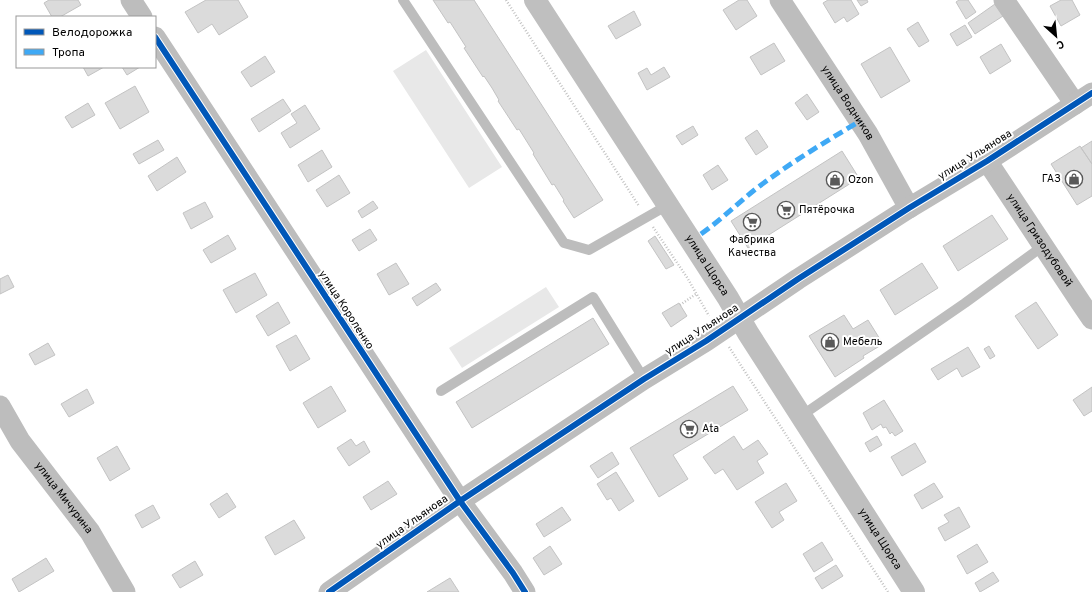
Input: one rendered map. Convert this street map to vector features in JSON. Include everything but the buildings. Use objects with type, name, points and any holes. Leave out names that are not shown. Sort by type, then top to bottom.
[{"type":"main road","name":"улица Щорса","points":[[535,0],[728,298],[800,416],[914,592]]},
{"type":"street","points":[[131,0],[141,16]]},
{"type":"street","name":"улица Водников","points":[[780,0],[868,134],[909,208]]},
{"type":"street","points":[[1004,0],[1083,99]]},
{"type":"street","name":"улица Короленко","points":[[156,39],[460,501],[513,573],[525,592]]},
{"type":"street","name":"улица Ульянова","points":[[329,592],[460,501],[644,379],[719,333],[798,279],[909,208],[987,161],[1083,99]]},
{"type":"street","name":"улица Гризодубовой","points":[[987,161],[1092,319]]},
{"type":"street","name":"улица Мичурина","points":[[0,406],[20,441],[90,532],[125,592]]},
{"type":"lane","points":[[403,0],[564,243],[589,250],[668,205]]},
{"type":"lane","points":[[800,416],[964,304],[1043,246]]},
{"type":"lane","points":[[441,391],[594,297],[644,379]]},
{"type":"path","points":[[506,0],[646,217],[688,279],[719,333],[888,592]]},
{"type":"path","points":[[680,305],[696,294]]},
{"type":"shaded area","points":[[426,50],[502,167],[469,188],[393,71]]},
{"type":"shaded area","points":[[546,287],[559,307],[462,368],[449,348]]},
{"type":"marked path","points":[[701,234],[769,179],[860,121]]},
{"type":"cycle path","points":[[156,39],[460,501],[513,573],[525,592]]},
{"type":"cycle path","points":[[329,592],[460,501],[644,379],[706,341],[798,279],[909,208],[987,161],[1092,93]]},
{"type":"place","name":"ГАЗ","points":[[1074,179]]},
{"type":"place","name":"Ozon","points":[[835,180]]},
{"type":"place","name":"Пятёрочка","points":[[786,210]]},
{"type":"place","name":"Фабрика Качества","points":[[752,222]]},
{"type":"place","name":"Мебель","points":[[830,342]]},
{"type":"place","name":"Ata","points":[[689,429]]}]
